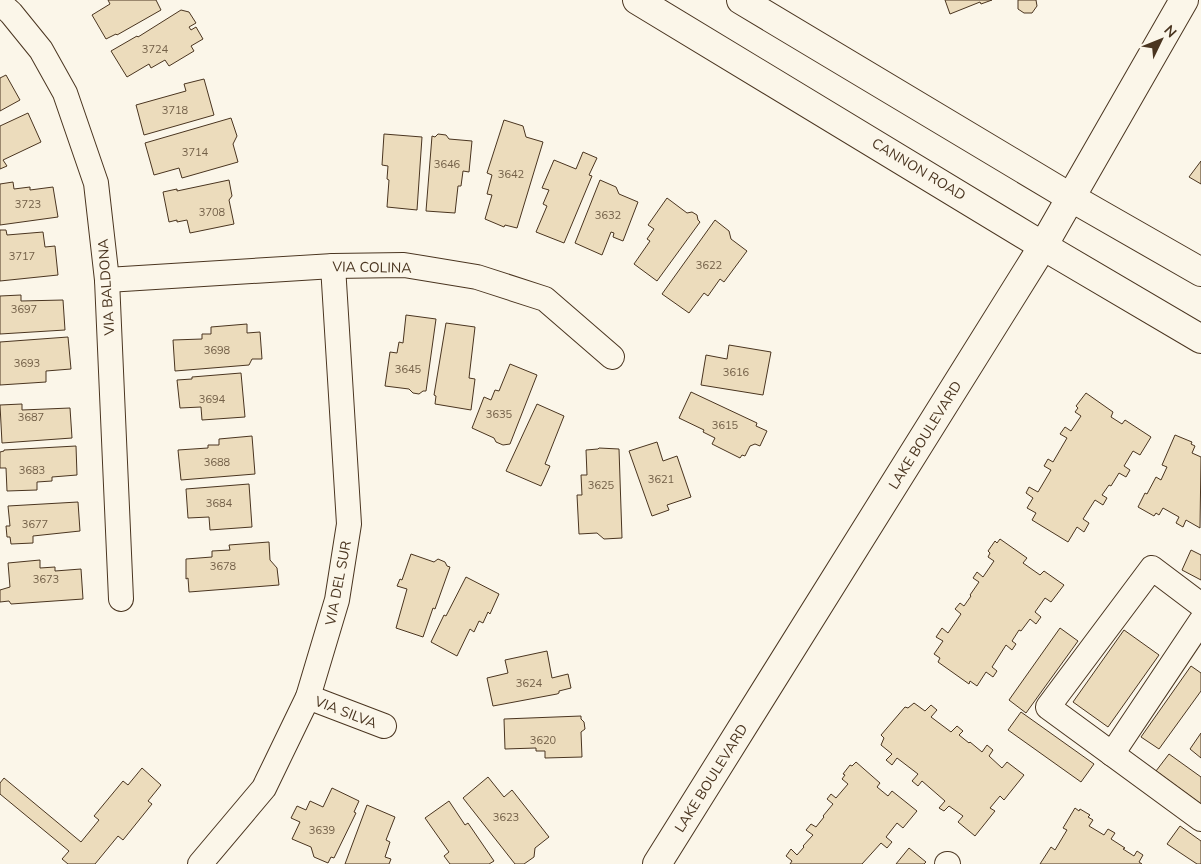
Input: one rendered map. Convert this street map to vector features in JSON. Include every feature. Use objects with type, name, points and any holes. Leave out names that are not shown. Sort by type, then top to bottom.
[{"type":"main road","name":"CANNON ROAD","points":[[637,0],[974,202],[1043,246],[1201,338]]},
{"type":"main road","points":[[741,0],[1070,197],[1201,272]]},
{"type":"main road","name":"LAKE BOULEVARD","points":[[657,864],[1043,246],[1184,0]]},
{"type":"street","name":"VIA BALDONA","points":[[0,3],[11,13],[41,50],[65,93],[96,183],[108,280],[121,598]]},
{"type":"street","name":"VIA COLINA","points":[[108,280],[333,266],[404,265],[478,278],[545,299],[612,357]]},
{"type":"street","name":"VIA DEL SUR","points":[[200,864],[264,788],[308,697],[337,600],[349,524],[333,266]]},
{"type":"street","points":[[1201,605],[1152,568],[1048,707],[1201,820]]},
{"type":"street","points":[[1112,754],[1201,621]]},
{"type":"street","name":"VIA SILVA","points":[[308,697],[384,726]]},
{"type":"building","points":[[108,0],[156,0],[161,10],[117,35],[106,39],[92,15],[110,4]]},
{"type":"building","points":[[945,0],[992,0],[981,4],[980,2],[950,14]]},
{"type":"building","points":[[1018,0],[1036,0],[1037,6],[1032,13],[1024,13],[1018,9]]},
{"type":"building","points":[[181,10],[189,12],[196,23],[189,27],[191,30],[196,27],[203,39],[191,46],[194,51],[169,66],[165,60],[151,68],[149,64],[127,77],[111,51],[138,37]]},
{"type":"building","points":[[6,75],[20,100],[0,111],[0,78]]},
{"type":"building","points":[[204,79],[214,115],[144,135],[136,105],[186,91],[184,84]]},
{"type":"building","points":[[28,113],[41,142],[3,160],[7,166],[0,169],[0,126]]},
{"type":"building","points":[[231,118],[237,136],[233,144],[238,162],[182,178],[179,168],[154,175],[145,143]]},
{"type":"building","points":[[504,120],[523,126],[526,137],[543,142],[517,228],[505,225],[504,227],[485,219],[492,195],[487,194],[492,175],[487,173]]},
{"type":"building","points":[[384,134],[422,137],[417,210],[387,207],[388,166],[382,165]]},
{"type":"building","points":[[438,134],[446,135],[449,139],[472,141],[469,172],[463,171],[461,186],[458,186],[455,213],[426,211],[432,136],[435,137]]},
{"type":"building","points":[[583,152],[597,158],[589,175],[592,176],[564,243],[536,232],[547,206],[543,204],[549,190],[542,188],[554,160],[576,169]]},
{"type":"building","points":[[1201,161],[1201,184],[1189,177]]},
{"type":"building","points":[[229,180],[232,196],[229,200],[234,224],[190,233],[187,220],[169,222],[163,192],[177,189],[177,191]]},
{"type":"building","points":[[600,180],[616,187],[619,194],[638,202],[623,241],[613,237],[614,233],[611,232],[602,255],[575,243]]},
{"type":"building","points":[[13,182],[14,189],[30,187],[30,190],[53,187],[58,217],[0,225],[0,184]]},
{"type":"building","points":[[667,198],[687,213],[692,212],[697,215],[700,222],[657,281],[634,264],[650,241],[647,239],[654,229],[648,225]]},
{"type":"building","points":[[715,220],[729,231],[731,239],[747,251],[724,282],[720,279],[708,296],[704,293],[689,313],[662,294]]},
{"type":"building","points":[[0,230],[6,230],[7,235],[43,232],[45,247],[55,246],[58,275],[0,281]]},
{"type":"building","points":[[21,295],[21,301],[63,300],[65,330],[0,334],[0,296]]},
{"type":"building","points":[[406,315],[436,319],[426,391],[419,394],[413,393],[409,389],[385,386],[390,352],[397,353],[399,342],[403,343]]},
{"type":"building","points":[[446,323],[475,327],[469,378],[475,379],[471,410],[435,404],[436,396],[434,395]]},
{"type":"building","points":[[247,324],[247,333],[260,332],[262,359],[252,359],[249,365],[175,371],[173,340],[202,339],[202,334],[211,334],[211,327]]},
{"type":"building","points":[[68,337],[71,369],[46,371],[46,382],[0,385],[0,342]]},
{"type":"building","points":[[729,345],[771,352],[763,395],[701,385],[706,355],[727,359]]},
{"type":"building","points":[[510,364],[537,375],[510,444],[503,445],[496,442],[494,438],[472,428],[484,397],[491,400],[495,390],[499,391]]},
{"type":"building","points":[[241,373],[245,417],[202,420],[201,407],[180,408],[177,380]]},
{"type":"building","points":[[691,392],[757,423],[756,426],[767,431],[760,446],[755,444],[750,446],[745,456],[742,455],[740,458],[712,444],[715,438],[703,432],[704,430],[679,418]]},
{"type":"building","points":[[1086,393],[1113,412],[1111,417],[1122,424],[1125,420],[1151,437],[1140,455],[1133,451],[1124,466],[1130,470],[1126,477],[1119,473],[1111,486],[1109,485],[1102,495],[1107,498],[1103,505],[1095,500],[1083,519],[1089,523],[1084,532],[1077,527],[1068,542],[1032,520],[1036,513],[1027,508],[1033,498],[1026,493],[1029,487],[1038,492],[1051,470],[1044,466],[1048,459],[1053,462],[1067,438],[1060,434],[1065,427],[1071,431],[1081,416],[1075,412],[1078,408],[1076,406]]},
{"type":"building","points":[[22,404],[22,410],[70,408],[72,438],[2,443],[0,405]]},
{"type":"building","points":[[537,404],[564,416],[545,464],[550,466],[541,486],[506,471]]},
{"type":"building","points":[[1175,435],[1192,442],[1191,444],[1195,446],[1192,453],[1201,457],[1200,528],[1186,520],[1183,527],[1176,523],[1179,517],[1163,508],[1159,515],[1156,513],[1154,516],[1138,507],[1156,477],[1161,480],[1167,467],[1162,465]]},
{"type":"building","points":[[252,436],[255,474],[181,480],[178,450],[208,448],[208,445],[219,445],[219,439]]},
{"type":"building","points":[[657,442],[663,461],[677,456],[691,497],[667,505],[669,510],[652,516],[629,451]]},
{"type":"building","points":[[76,446],[77,475],[52,477],[52,481],[37,482],[37,490],[7,491],[6,468],[0,468],[0,452],[4,450]]},
{"type":"building","points":[[599,448],[619,449],[622,538],[604,539],[597,533],[579,534],[577,495],[582,495],[581,475],[587,475],[586,450]]},
{"type":"building","points":[[249,484],[252,527],[210,530],[209,517],[188,518],[186,489]]},
{"type":"building","points":[[78,502],[80,531],[33,536],[33,543],[11,544],[10,537],[7,537],[6,526],[10,526],[8,506]]},
{"type":"building","points":[[1000,539],[1027,558],[1023,563],[1040,575],[1044,571],[1064,585],[1051,602],[1045,598],[1035,612],[1041,617],[1036,624],[1030,619],[1021,631],[1019,630],[1012,641],[1016,644],[1012,650],[1006,645],[992,667],[997,671],[993,677],[986,672],[977,686],[970,681],[969,684],[938,662],[940,658],[934,654],[943,641],[936,637],[942,628],[948,633],[961,614],[955,609],[960,603],[964,606],[971,596],[979,582],[973,578],[977,572],[983,577],[994,561],[988,557],[990,553],[988,551],[995,541],[997,543]]},
{"type":"building","points":[[269,542],[270,560],[277,568],[279,585],[189,592],[188,578],[186,579],[186,559],[212,557],[212,551],[230,550],[229,545]]},
{"type":"building","points":[[1191,550],[1201,555],[1201,580],[1182,570]]},
{"type":"building","points":[[411,554],[434,562],[438,559],[450,567],[423,637],[396,628],[407,589],[397,586],[400,579],[402,580]]},
{"type":"building","points":[[40,560],[40,568],[55,567],[55,571],[81,569],[83,599],[11,604],[9,601],[0,602],[0,590],[10,587],[8,563]]},
{"type":"building","points":[[466,577],[499,594],[490,614],[488,612],[483,623],[479,621],[474,632],[470,629],[457,656],[431,642]]},
{"type":"building","points":[[1060,628],[1078,641],[1026,713],[1009,700]]},
{"type":"building","points":[[1124,630],[1159,655],[1108,727],[1073,702]]},
{"type":"building","points":[[547,651],[552,678],[568,674],[571,688],[559,691],[557,694],[493,706],[487,678],[508,673],[505,660]]},
{"type":"building","points":[[1191,666],[1201,673],[1201,691],[1159,749],[1141,737]]},
{"type":"building","points":[[914,703],[925,711],[931,705],[937,710],[931,717],[951,732],[957,726],[963,731],[959,735],[982,752],[987,745],[993,750],[989,756],[1002,768],[1007,762],[1024,775],[1004,800],[1000,796],[990,808],[995,811],[975,836],[958,822],[963,816],[949,806],[944,811],[939,808],[945,801],[922,781],[918,786],[912,781],[918,774],[897,758],[892,765],[886,760],[892,754],[881,745],[884,738],[881,735],[905,707],[908,708]]},
{"type":"building","points":[[1021,712],[1094,764],[1081,782],[1008,730]]},
{"type":"building","points":[[581,716],[585,729],[581,732],[582,757],[545,758],[545,751],[536,751],[536,748],[505,749],[504,719]]},
{"type":"building","points":[[1201,733],[1201,758],[1190,749]]},
{"type":"building","points":[[1169,754],[1201,777],[1201,804],[1156,771]]},
{"type":"building","points":[[856,762],[880,783],[877,787],[888,796],[892,791],[917,811],[903,828],[897,823],[886,837],[892,842],[887,848],[881,843],[862,864],[790,864],[792,861],[786,856],[791,849],[797,855],[813,835],[806,830],[811,824],[816,827],[824,817],[833,804],[827,799],[831,794],[836,798],[848,784],[842,779],[845,775],[843,774],[850,765],[852,766]]},
{"type":"building","points":[[142,768],[161,785],[148,801],[152,804],[123,840],[118,836],[95,864],[68,864],[62,859],[69,851],[0,794],[0,783],[4,778],[81,842],[99,820],[94,816],[123,781],[128,785]]},
{"type":"building","points":[[488,777],[504,797],[512,790],[549,837],[535,848],[534,857],[524,864],[515,864],[463,798]]},
{"type":"building","points":[[332,788],[359,801],[354,812],[356,813],[334,858],[331,857],[328,863],[314,857],[311,847],[292,839],[300,822],[291,818],[297,806],[306,810],[310,801],[323,807]]},
{"type":"building","points":[[449,801],[465,825],[468,823],[494,861],[489,864],[450,864],[444,856],[449,852],[425,818]]},
{"type":"building","points":[[367,805],[395,817],[386,840],[390,842],[385,857],[391,859],[389,864],[345,864]]},
{"type":"building","points":[[1075,808],[1090,815],[1088,817],[1093,820],[1089,826],[1104,835],[1108,829],[1115,833],[1111,839],[1125,848],[1123,849],[1134,856],[1137,851],[1143,855],[1139,862],[1142,864],[1040,864],[1051,847],[1055,850],[1067,830],[1063,828]]},
{"type":"building","points":[[1180,826],[1201,841],[1201,864],[1197,864],[1167,844]]},
{"type":"building","points":[[909,848],[926,862],[924,864],[896,864]]}]
